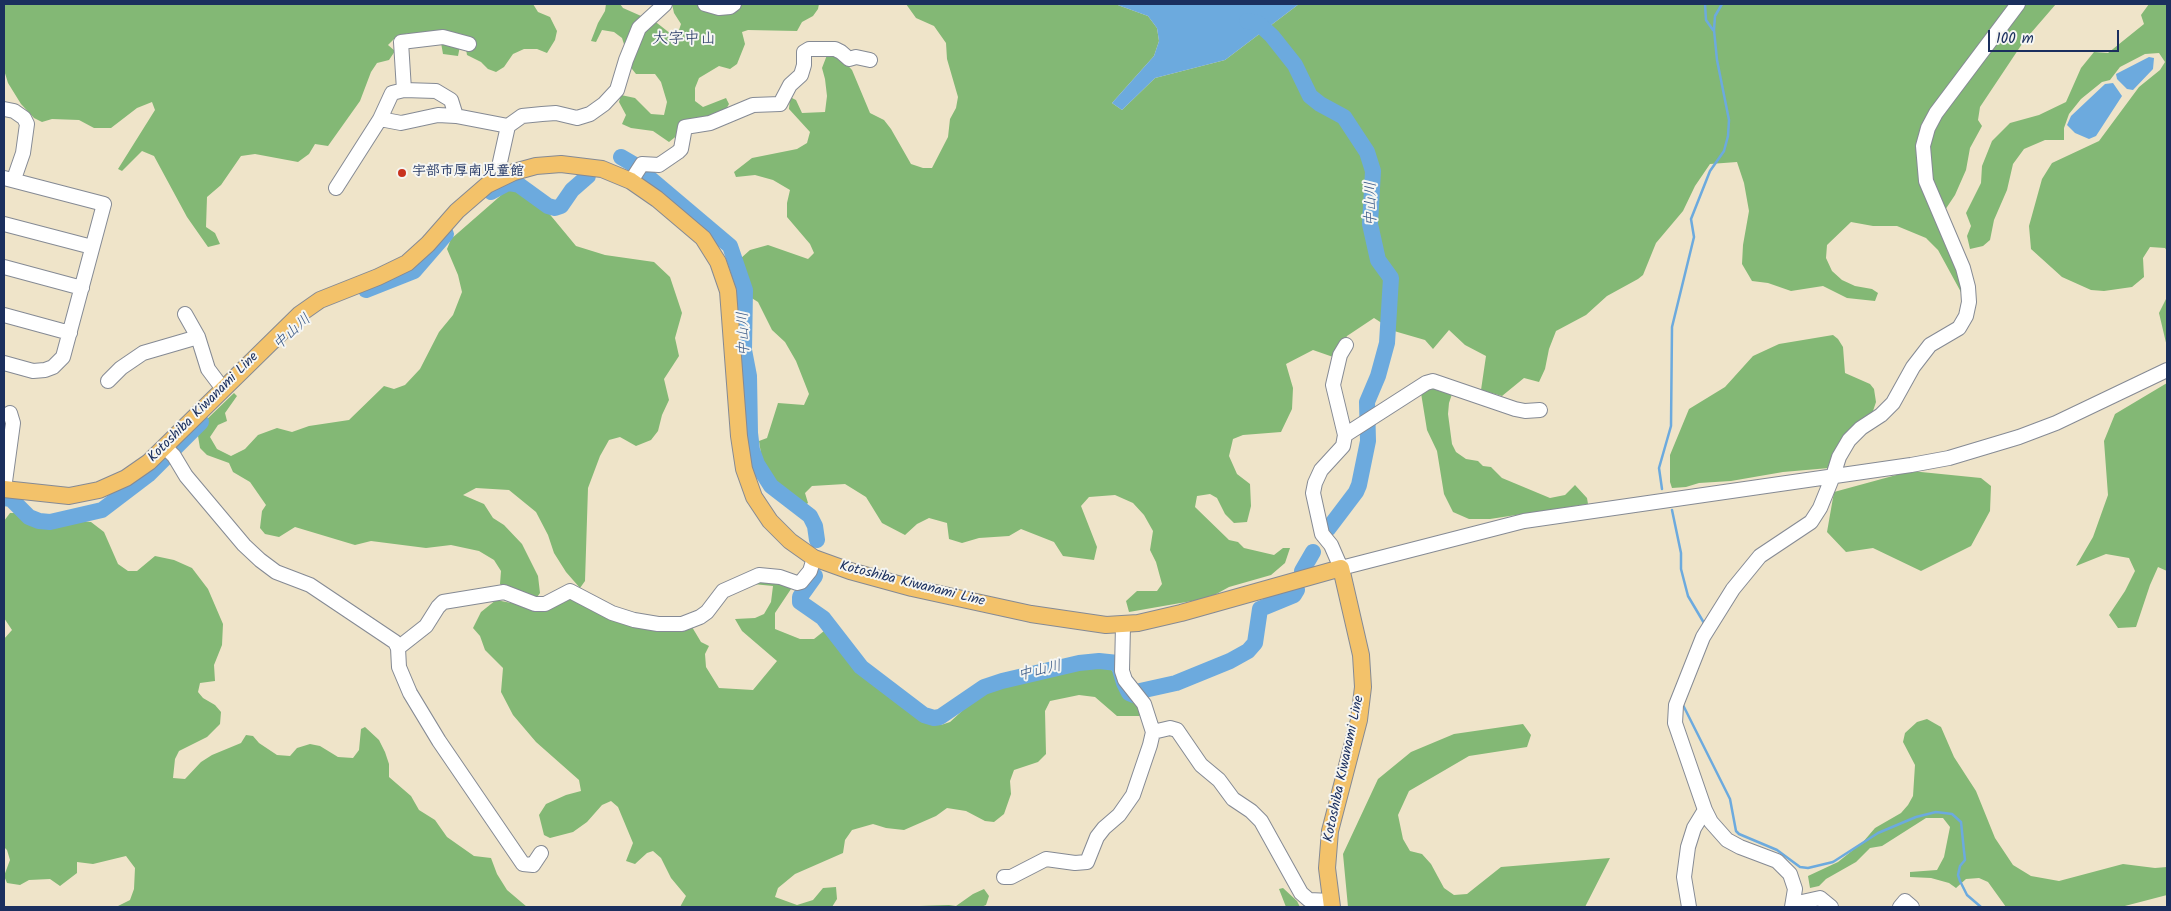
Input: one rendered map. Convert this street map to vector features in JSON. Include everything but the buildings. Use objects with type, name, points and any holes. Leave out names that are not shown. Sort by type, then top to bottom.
[{"type":"main road","name":"Kotoshiba Kiwanami Line","points":[[4,489],[69,496],[99,490],[138,471],[170,452],[223,389],[289,323],[320,300],[378,277],[406,263],[428,244],[467,201],[487,185],[502,177],[536,166],[561,164],[602,169],[631,181],[657,199],[703,238],[718,262],[728,291],[739,436],[744,469],[754,497],[770,521],[790,541],[814,558],[874,578],[985,604],[1056,618],[1123,625],[1181,613],[1341,568],[1361,655],[1363,687],[1359,720],[1330,831],[1328,868],[1331,904]]},
{"type":"street","points":[[502,177],[500,162],[508,126],[522,116],[536,114],[556,113],[577,118],[590,114],[604,104],[618,90],[626,60],[639,28],[665,4]]},
{"type":"street","points":[[705,4],[719,8],[730,7],[734,4]]},
{"type":"street","points":[[1831,907],[1820,898],[1792,906],[1795,890],[1790,874],[1777,861],[1727,840],[1711,822],[1705,810],[1675,723],[1676,705],[1703,637],[1729,595],[1760,556],[1811,522],[1820,508],[1833,476],[1838,457],[1849,440],[1861,428],[1881,415],[1893,402],[1913,367],[1930,346],[1959,328],[1966,316],[1969,302],[1968,287],[1963,268],[1926,181],[1923,146],[1928,128],[1936,113],[2018,4]]},
{"type":"street","points":[[404,90],[401,42],[443,37],[469,44]]},
{"type":"street","points":[[631,181],[642,164],[660,165],[678,152],[681,149],[685,127],[710,123],[753,105],[780,104],[790,85],[803,70],[804,52],[809,49],[835,50],[841,52],[849,59],[856,57],[870,60]]},
{"type":"street","points":[[336,188],[380,119],[392,93],[404,90],[436,91],[446,95],[451,100],[456,116]]},
{"type":"street","points":[[4,109],[19,114],[27,124],[23,153],[9,178],[104,204],[63,357],[52,367],[45,370],[33,371],[4,363]]},
{"type":"street","points":[[380,119],[401,123],[438,115],[456,116],[508,126]]},
{"type":"street","points":[[4,224],[92,247]]},
{"type":"street","points":[[4,267],[82,288]]},
{"type":"street","points":[[185,314],[198,337],[208,369],[223,389]]},
{"type":"street","points":[[4,315],[70,332]]},
{"type":"street","points":[[108,381],[127,363],[142,353],[198,337]]},
{"type":"street","points":[[1346,345],[1340,355],[1334,385],[1344,435],[1343,446],[1321,470],[1313,493],[1322,534],[1332,545],[1341,568],[1524,521],[1949,458],[2019,437],[2056,423],[2167,370]]},
{"type":"street","points":[[1344,435],[1426,383],[1433,381],[1525,411],[1540,410]]},
{"type":"street","points":[[4,489],[12,423],[10,413]]},
{"type":"street","points":[[170,452],[186,476],[260,560],[276,572],[310,584],[389,636],[398,648],[399,668],[410,693],[439,741],[523,864],[533,865],[541,853]]},
{"type":"street","points":[[398,648],[426,626],[433,613],[444,602],[498,593],[512,595],[535,604],[545,604],[570,591],[587,601],[627,617],[658,624],[682,624],[700,617],[723,591],[759,575],[780,577],[797,583],[801,582],[810,571],[814,558]]},
{"type":"street","points":[[1004,877],[1011,877],[1046,859],[1075,863],[1087,862],[1097,837],[1104,828],[1120,815],[1133,794],[1150,745],[1152,732],[1144,704],[1125,680],[1122,672],[1123,625]]},
{"type":"street","points":[[1152,732],[1170,728],[1177,730],[1201,765],[1219,780],[1233,799],[1251,811],[1261,821],[1301,893],[1309,900],[1331,904]]},
{"type":"street","points":[[1689,907],[1684,877],[1686,856],[1694,828],[1705,810]]},
{"type":"street","points":[[1900,907],[1905,901],[1912,907]]},
{"type":"green space","points":[[4,4],[533,4],[538,12],[550,17],[557,31],[555,40],[547,53],[537,49],[524,49],[513,54],[504,67],[496,72],[467,55],[466,49],[460,46],[458,56],[443,54],[440,37],[434,33],[409,33],[396,37],[388,45],[395,51],[389,60],[377,63],[371,72],[360,101],[328,146],[315,144],[309,154],[298,162],[255,154],[241,156],[221,185],[207,197],[206,227],[215,233],[220,244],[208,247],[187,217],[154,156],[142,151],[122,171],[118,169],[155,110],[152,102],[137,108],[111,128],[94,128],[79,120],[52,119],[42,122],[34,118],[21,104],[8,83],[4,70]]},
{"type":"green space","points":[[606,4],[620,4],[623,8],[657,23],[671,34],[678,33],[681,24],[674,13],[672,4],[819,4],[813,16],[802,22],[797,31],[748,30],[742,32],[745,44],[737,64],[730,69],[719,66],[699,78],[695,88],[695,101],[703,107],[726,98],[729,104],[725,111],[679,134],[669,142],[653,131],[631,128],[622,124],[626,115],[619,102],[621,95],[635,98],[651,114],[664,115],[667,102],[661,82],[655,74],[636,74],[632,69],[622,38],[614,32],[602,30],[596,42],[591,41],[605,11]]},
{"type":"green space","points":[[906,4],[1115,4],[1148,16],[1157,28],[1159,41],[1154,56],[1112,103],[1122,110],[1155,78],[1225,60],[1299,4],[2056,4],[2024,41],[1980,107],[1978,120],[1982,126],[1970,148],[1966,170],[1955,195],[1945,210],[1963,281],[1962,294],[1938,250],[1926,238],[1897,226],[1873,226],[1851,222],[1827,245],[1826,258],[1832,271],[1842,280],[1855,286],[1872,289],[1878,293],[1875,301],[1847,298],[1823,286],[1791,291],[1768,283],[1752,281],[1742,264],[1749,211],[1744,183],[1737,162],[1710,164],[1695,186],[1683,211],[1656,243],[1643,275],[1607,296],[1586,315],[1556,331],[1549,349],[1545,369],[1539,382],[1524,378],[1502,396],[1481,390],[1486,356],[1465,345],[1449,330],[1433,349],[1425,340],[1394,331],[1374,318],[1347,336],[1336,358],[1313,350],[1286,364],[1293,388],[1292,409],[1281,432],[1243,435],[1233,439],[1229,456],[1237,474],[1250,484],[1251,506],[1247,522],[1234,523],[1225,514],[1217,498],[1210,494],[1197,496],[1195,507],[1229,540],[1238,542],[1244,548],[1274,555],[1283,548],[1290,548],[1285,563],[1271,575],[1229,587],[1209,598],[1129,612],[1126,601],[1137,591],[1157,591],[1162,584],[1156,562],[1150,550],[1153,531],[1144,515],[1133,503],[1115,495],[1089,497],[1081,506],[1097,547],[1094,560],[1063,556],[1054,542],[1021,529],[1009,536],[979,538],[962,543],[949,539],[947,523],[929,518],[917,524],[905,535],[882,523],[866,497],[845,484],[812,486],[805,493],[808,503],[804,506],[773,481],[762,460],[759,441],[767,438],[778,403],[804,405],[809,394],[796,361],[785,342],[772,330],[758,302],[750,297],[748,281],[740,259],[750,250],[768,245],[808,259],[814,253],[810,244],[787,217],[787,203],[790,190],[773,180],[755,175],[736,177],[734,172],[752,158],[797,149],[807,143],[810,132],[789,109],[790,97],[796,100],[802,113],[825,112],[827,96],[822,68],[827,55],[841,58],[852,70],[870,113],[884,120],[911,164],[923,168],[932,168],[948,137],[950,119],[956,108],[958,97],[947,59],[946,43],[934,26],[916,18]]},
{"type":"green space","points":[[2149,4],[2167,4],[2167,251],[2165,248],[2150,247],[2143,258],[2144,277],[2132,287],[2104,291],[2091,290],[2062,277],[2031,249],[2029,226],[2042,179],[2052,163],[2099,141],[2139,87],[2160,70],[2165,62],[2159,53],[2145,54],[2120,67],[2110,80],[2102,82],[2081,99],[2069,114],[2064,128],[2064,140],[2045,140],[2024,149],[2013,164],[2007,190],[1994,220],[1990,240],[1983,246],[1970,249],[1967,236],[1971,226],[1966,213],[1981,183],[1982,166],[1992,141],[2010,123],[2039,115],[2066,102],[2081,68],[2094,52],[2108,53],[2144,24],[2141,15]]},
{"type":"green space","points":[[506,191],[519,191],[528,195],[547,211],[576,246],[605,255],[654,262],[670,277],[682,313],[675,338],[679,356],[664,379],[669,400],[662,415],[658,431],[651,440],[636,446],[620,437],[609,440],[600,456],[588,488],[585,581],[580,588],[566,572],[554,553],[548,535],[536,512],[509,490],[476,488],[463,495],[484,504],[493,518],[504,525],[522,544],[538,576],[540,593],[535,600],[504,588],[500,584],[501,571],[494,560],[479,551],[451,545],[426,548],[371,541],[355,545],[295,527],[279,537],[265,534],[260,528],[262,511],[266,505],[250,482],[233,472],[229,463],[207,455],[200,448],[198,436],[204,422],[234,393],[237,396],[225,413],[227,421],[218,425],[210,437],[217,449],[231,456],[245,449],[258,435],[277,428],[292,432],[309,426],[349,420],[384,386],[394,389],[405,385],[420,369],[439,332],[453,315],[462,292],[458,275],[447,249],[451,239]]},
{"type":"green space","points":[[2167,297],[2167,347],[2159,313]]},
{"type":"green space","points":[[1833,335],[1843,347],[1845,373],[1870,384],[1874,389],[1876,402],[1872,414],[1829,468],[1783,472],[1672,488],[1670,482],[1670,455],[1689,409],[1725,387],[1753,356],[1779,344]]},
{"type":"green space","points":[[2167,383],[2167,571],[2158,567],[2136,627],[2118,628],[2109,615],[2125,591],[2135,571],[2129,558],[2106,554],[2076,566],[2093,537],[2108,495],[2104,441],[2115,414]]},
{"type":"green space","points":[[1435,387],[1452,394],[1448,414],[1452,444],[1456,452],[1466,459],[1478,461],[1483,466],[1491,467],[1502,478],[1550,498],[1565,495],[1575,485],[1587,498],[1588,504],[1490,519],[1469,519],[1453,512],[1444,494],[1437,451],[1427,430],[1421,393]]},
{"type":"green space","points":[[1911,471],[1981,478],[1991,486],[1990,511],[1971,546],[1921,571],[1873,548],[1846,552],[1827,532],[1834,492]]},
{"type":"green space","points":[[10,513],[18,513],[33,524],[53,526],[81,521],[91,522],[104,532],[118,564],[128,571],[137,571],[155,556],[174,560],[192,568],[208,589],[223,624],[222,645],[214,665],[215,681],[200,683],[198,692],[221,712],[220,724],[207,737],[179,751],[175,759],[173,778],[185,779],[201,762],[212,755],[241,743],[246,735],[253,736],[259,743],[277,755],[290,756],[297,748],[310,744],[320,746],[338,757],[353,758],[359,750],[361,729],[365,727],[379,740],[385,752],[389,764],[389,777],[411,796],[419,810],[435,820],[447,837],[474,856],[491,858],[497,874],[507,890],[527,907],[116,907],[130,900],[134,889],[135,868],[126,856],[93,864],[77,862],[77,873],[60,886],[50,879],[29,880],[20,885],[7,883],[4,876],[10,860],[4,847],[4,639],[12,630],[4,618],[4,521]]},
{"type":"green space","points":[[746,575],[789,577],[791,589],[775,613],[775,629],[800,639],[814,639],[824,631],[836,639],[854,664],[908,710],[926,722],[941,725],[950,722],[973,701],[993,690],[1021,680],[1076,670],[1109,667],[1117,677],[1120,691],[1138,703],[1143,713],[1139,716],[1117,716],[1095,697],[1079,695],[1050,701],[1045,711],[1046,754],[1038,762],[1014,770],[1010,781],[1011,794],[1004,814],[994,822],[985,821],[966,811],[947,808],[936,816],[904,830],[873,824],[852,830],[845,840],[843,853],[795,874],[778,888],[775,897],[797,905],[813,900],[823,888],[836,887],[837,899],[832,907],[680,907],[686,896],[671,878],[661,858],[653,851],[647,853],[635,864],[626,861],[633,843],[618,807],[611,801],[602,805],[587,822],[573,832],[550,838],[544,835],[539,815],[546,804],[581,791],[579,780],[536,742],[513,715],[501,692],[503,668],[485,650],[480,636],[473,628],[481,612],[496,600],[537,608],[572,597],[600,611],[692,627],[701,642],[709,646],[705,654],[706,667],[719,688],[753,690],[777,661],[742,631],[735,619],[755,618],[764,614],[771,602],[773,586],[753,584]]},
{"type":"green space","points":[[1927,719],[1941,727],[1954,757],[1976,791],[1995,838],[2013,865],[2031,876],[2059,881],[2123,864],[2155,868],[2167,867],[2167,895],[2121,907],[2006,907],[1988,882],[1979,878],[1966,879],[1956,888],[1949,883],[1931,878],[1910,877],[1910,872],[1937,870],[1944,857],[1950,827],[1943,818],[1926,818],[1882,846],[1870,848],[1856,862],[1826,879],[1819,886],[1810,888],[1808,876],[1838,862],[1863,842],[1875,828],[1901,813],[1908,805],[1913,796],[1915,765],[1903,742],[1905,733],[1917,722]]},
{"type":"green space","points":[[1523,724],[1531,735],[1527,747],[1469,756],[1409,791],[1398,815],[1403,839],[1410,851],[1422,854],[1431,864],[1444,888],[1454,895],[1467,894],[1501,867],[1610,858],[1585,907],[1348,907],[1343,854],[1378,779],[1411,752],[1454,734]]},
{"type":"green space","points":[[1283,888],[1297,901],[1300,907],[1286,907],[1279,889]]},
{"type":"green space","points":[[984,889],[989,896],[986,905],[981,907],[889,907],[956,906]]},
{"type":"water","points":[[1115,4],[1299,4],[1225,60],[1155,78],[1122,110],[1112,103],[1154,56],[1159,41],[1157,28],[1148,16]]},
{"type":"water","points":[[2149,57],[2154,58],[2153,69],[2133,90],[2127,89],[2117,79],[2116,74]]},
{"type":"water","points":[[2113,83],[2122,96],[2096,136],[2089,139],[2075,133],[2067,125],[2071,116],[2105,84]]},
{"type":"waterway","points":[[1705,4],[1706,20],[1713,30]]},
{"type":"waterway","points":[[1662,489],[1659,468],[1671,426],[1672,327],[1694,237],[1691,219],[1710,171],[1724,151],[1728,136],[1729,120],[1717,60],[1714,30],[1715,16],[1722,4]]},
{"type":"waterway","name":"中山川","points":[[1247,21],[1258,23],[1272,36],[1295,65],[1310,96],[1320,104],[1344,117],[1367,152],[1373,171],[1370,224],[1378,260],[1391,278],[1387,343],[1378,376],[1367,402],[1368,441],[1359,485],[1356,492],[1328,529]]},
{"type":"waterway","name":"中山川","points":[[621,157],[633,164],[730,246],[745,290],[744,350],[749,376],[752,450],[757,464],[771,486],[810,516],[815,526],[817,540]]},
{"type":"waterway","name":"中山川","points":[[491,192],[508,183],[519,185],[548,206],[555,208],[561,206],[572,190],[588,176]]},
{"type":"waterway","name":"中山川","points":[[366,290],[414,271],[446,234]]},
{"type":"waterway","name":"中山川","points":[[4,498],[11,499],[29,517],[39,521],[50,522],[102,510],[148,475],[201,422]]},
{"type":"waterway","points":[[1672,510],[1681,553],[1681,569],[1688,596],[1704,623],[1703,625]]},
{"type":"waterway","name":"中山川","points":[[1302,571],[1313,552]]},
{"type":"waterway","name":"中山川","points":[[815,576],[800,597],[800,602],[823,618],[861,667],[924,715],[934,718],[940,717],[984,687],[1079,663],[1099,661],[1118,663],[1124,683],[1129,693],[1134,695],[1140,691],[1176,683],[1230,661],[1248,651],[1255,643],[1260,609],[1294,595],[1297,590]]},
{"type":"waterway","points":[[1682,703],[1730,799],[1736,831],[1739,834],[1777,850],[1800,867],[1808,868],[1833,862],[1878,833],[1916,817],[1936,812],[1952,814],[1961,822],[1965,860],[1960,866],[1958,875],[1967,895],[1981,907]]},
{"type":"place","name":"宇部市厚南児童館","points":[[402,173]]},
{"type":"district","name":"大字中山","points":[[684,40]]}]
